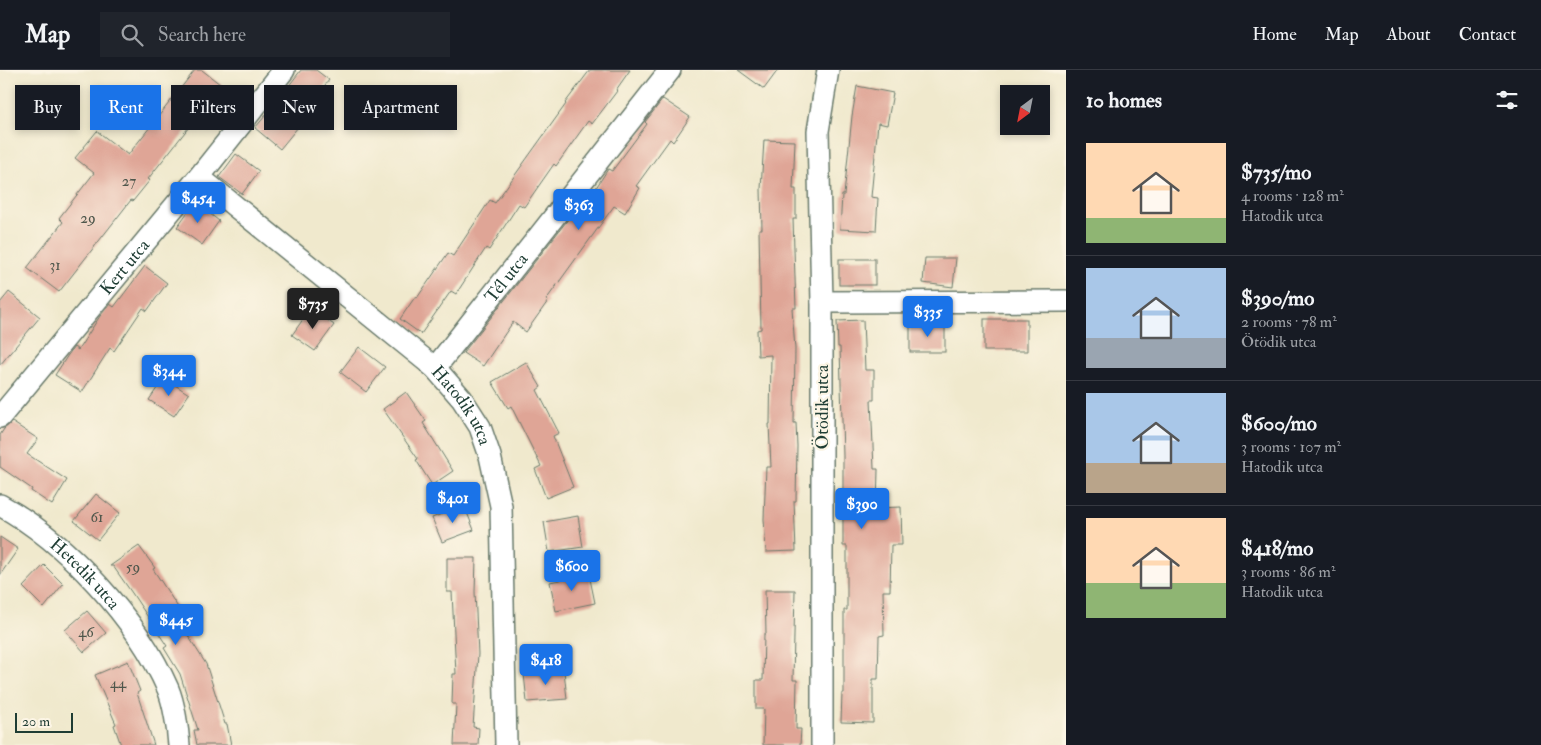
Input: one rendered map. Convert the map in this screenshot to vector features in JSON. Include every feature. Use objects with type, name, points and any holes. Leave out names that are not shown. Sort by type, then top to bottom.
[{"type":"street","name":"Kert utca","points":[[0,417],[199,177],[284,70]]},
{"type":"street","name":"Tél utca","points":[[435,368],[670,70]]},
{"type":"street","name":"Ötödik utca","points":[[822,745],[822,302],[818,131],[828,70]]},
{"type":"street","name":"Hatodik utca","points":[[199,177],[435,368],[462,399],[480,427],[490,456],[501,506],[506,745]]},
{"type":"street","points":[[822,302],[1066,302]]},
{"type":"street","name":"Hetedik utca","points":[[0,505],[11,511],[60,548],[94,581],[126,620],[151,655],[169,691],[179,735],[179,745]]},
{"type":"building","points":[[195,70],[202,70],[221,85],[183,85]]},
{"type":"building","points":[[301,70],[316,70],[329,80],[325,85],[290,85]]},
{"type":"building","points":[[590,70],[630,70],[592,124],[588,121],[556,166],[554,164],[524,207],[519,204],[489,250],[486,248],[456,294],[451,291],[421,334],[400,319],[448,253],[453,256],[490,200],[495,203]]},
{"type":"building","points":[[738,70],[778,70],[764,89]]},
{"type":"building","points":[[857,86],[893,93],[887,125],[878,123],[871,197],[878,198],[876,231],[840,229],[842,195],[844,195]]},
{"type":"building","points":[[663,99],[690,117],[673,142],[670,139],[636,186],[640,188],[625,213],[614,206],[546,300],[548,301],[526,332],[513,322],[483,366],[463,353],[581,203],[585,205],[608,169],[612,171]]},
{"type":"building","points":[[171,100],[171,130],[187,130],[148,179],[150,180],[133,201],[131,200],[59,292],[27,268],[63,222],[59,218],[94,173],[75,158],[97,131],[128,155],[148,130],[161,130],[161,113]]},
{"type":"building","points":[[264,117],[264,130],[296,130],[280,149],[255,128]]},
{"type":"building","points":[[764,140],[795,141],[793,189],[796,189],[796,219],[793,219],[796,308],[792,308],[795,349],[794,423],[796,423],[797,446],[796,501],[794,501],[796,551],[766,552],[764,519],[766,467],[771,467],[769,424],[771,355],[758,356],[757,330],[761,329],[759,229],[762,229],[761,189]]},
{"type":"building","points":[[236,154],[259,171],[242,194],[219,177]]},
{"type":"building","points":[[195,202],[219,221],[202,245],[177,227]]},
{"type":"building","points":[[925,258],[956,258],[953,287],[923,283]]},
{"type":"building","points":[[839,259],[875,259],[875,285],[839,285]]},
{"type":"building","points":[[145,266],[167,283],[147,311],[143,308],[114,351],[110,348],[82,392],[55,375],[74,347],[78,350],[100,316],[110,304],[114,307]]},
{"type":"building","points":[[9,292],[40,317],[0,365],[0,303]]},
{"type":"building","points":[[311,308],[334,325],[315,351],[292,335]]},
{"type":"building","points":[[984,319],[1027,319],[1027,351],[984,351]]},
{"type":"building","points":[[863,320],[865,370],[874,370],[874,400],[871,400],[874,469],[878,469],[877,508],[901,507],[902,545],[891,545],[890,591],[883,591],[884,635],[879,636],[878,679],[873,679],[873,723],[841,722],[842,693],[844,693],[844,610],[847,610],[847,546],[843,546],[843,456],[840,347],[838,347],[837,321]]},
{"type":"building","points":[[910,324],[945,324],[945,352],[910,352]]},
{"type":"building","points":[[359,347],[385,367],[366,392],[340,372]]},
{"type":"building","points":[[526,362],[541,387],[537,390],[559,433],[553,436],[573,487],[546,498],[535,469],[541,466],[511,406],[508,408],[492,382]]},
{"type":"building","points":[[164,378],[189,394],[174,416],[149,400]]},
{"type":"building","points":[[406,392],[426,421],[423,423],[453,471],[432,485],[416,460],[418,459],[383,409]]},
{"type":"building","points":[[12,422],[38,439],[27,454],[67,480],[52,505],[0,467],[0,435]]},
{"type":"building","points":[[96,494],[120,513],[98,540],[74,521]]},
{"type":"building","points":[[464,505],[474,530],[442,542],[432,518]]},
{"type":"building","points":[[578,516],[583,547],[549,552],[544,522]]},
{"type":"building","points":[[0,537],[18,549],[0,575]]},
{"type":"building","points":[[139,546],[155,568],[153,569],[181,612],[175,615],[206,664],[225,724],[227,724],[231,745],[197,745],[194,730],[198,730],[180,674],[164,648],[167,646],[113,566],[110,566]]},
{"type":"building","points":[[447,558],[476,558],[475,592],[478,654],[473,727],[479,728],[478,745],[454,745],[456,704],[452,704],[453,674],[456,674],[452,592],[447,592]]},
{"type":"building","points":[[44,565],[63,584],[44,608],[23,587]]},
{"type":"building","points":[[589,574],[595,603],[556,611],[550,582]]},
{"type":"building","points":[[765,590],[795,590],[793,680],[797,680],[796,729],[801,729],[800,745],[763,745],[764,709],[756,709],[756,680],[763,680],[764,634],[766,634]]},
{"type":"building","points":[[87,611],[106,633],[84,652],[65,630]]},
{"type":"building","points":[[128,661],[140,691],[137,693],[154,745],[121,745],[114,725],[116,724],[95,675]]},
{"type":"building","points":[[564,671],[567,699],[527,702],[524,674]]}]
